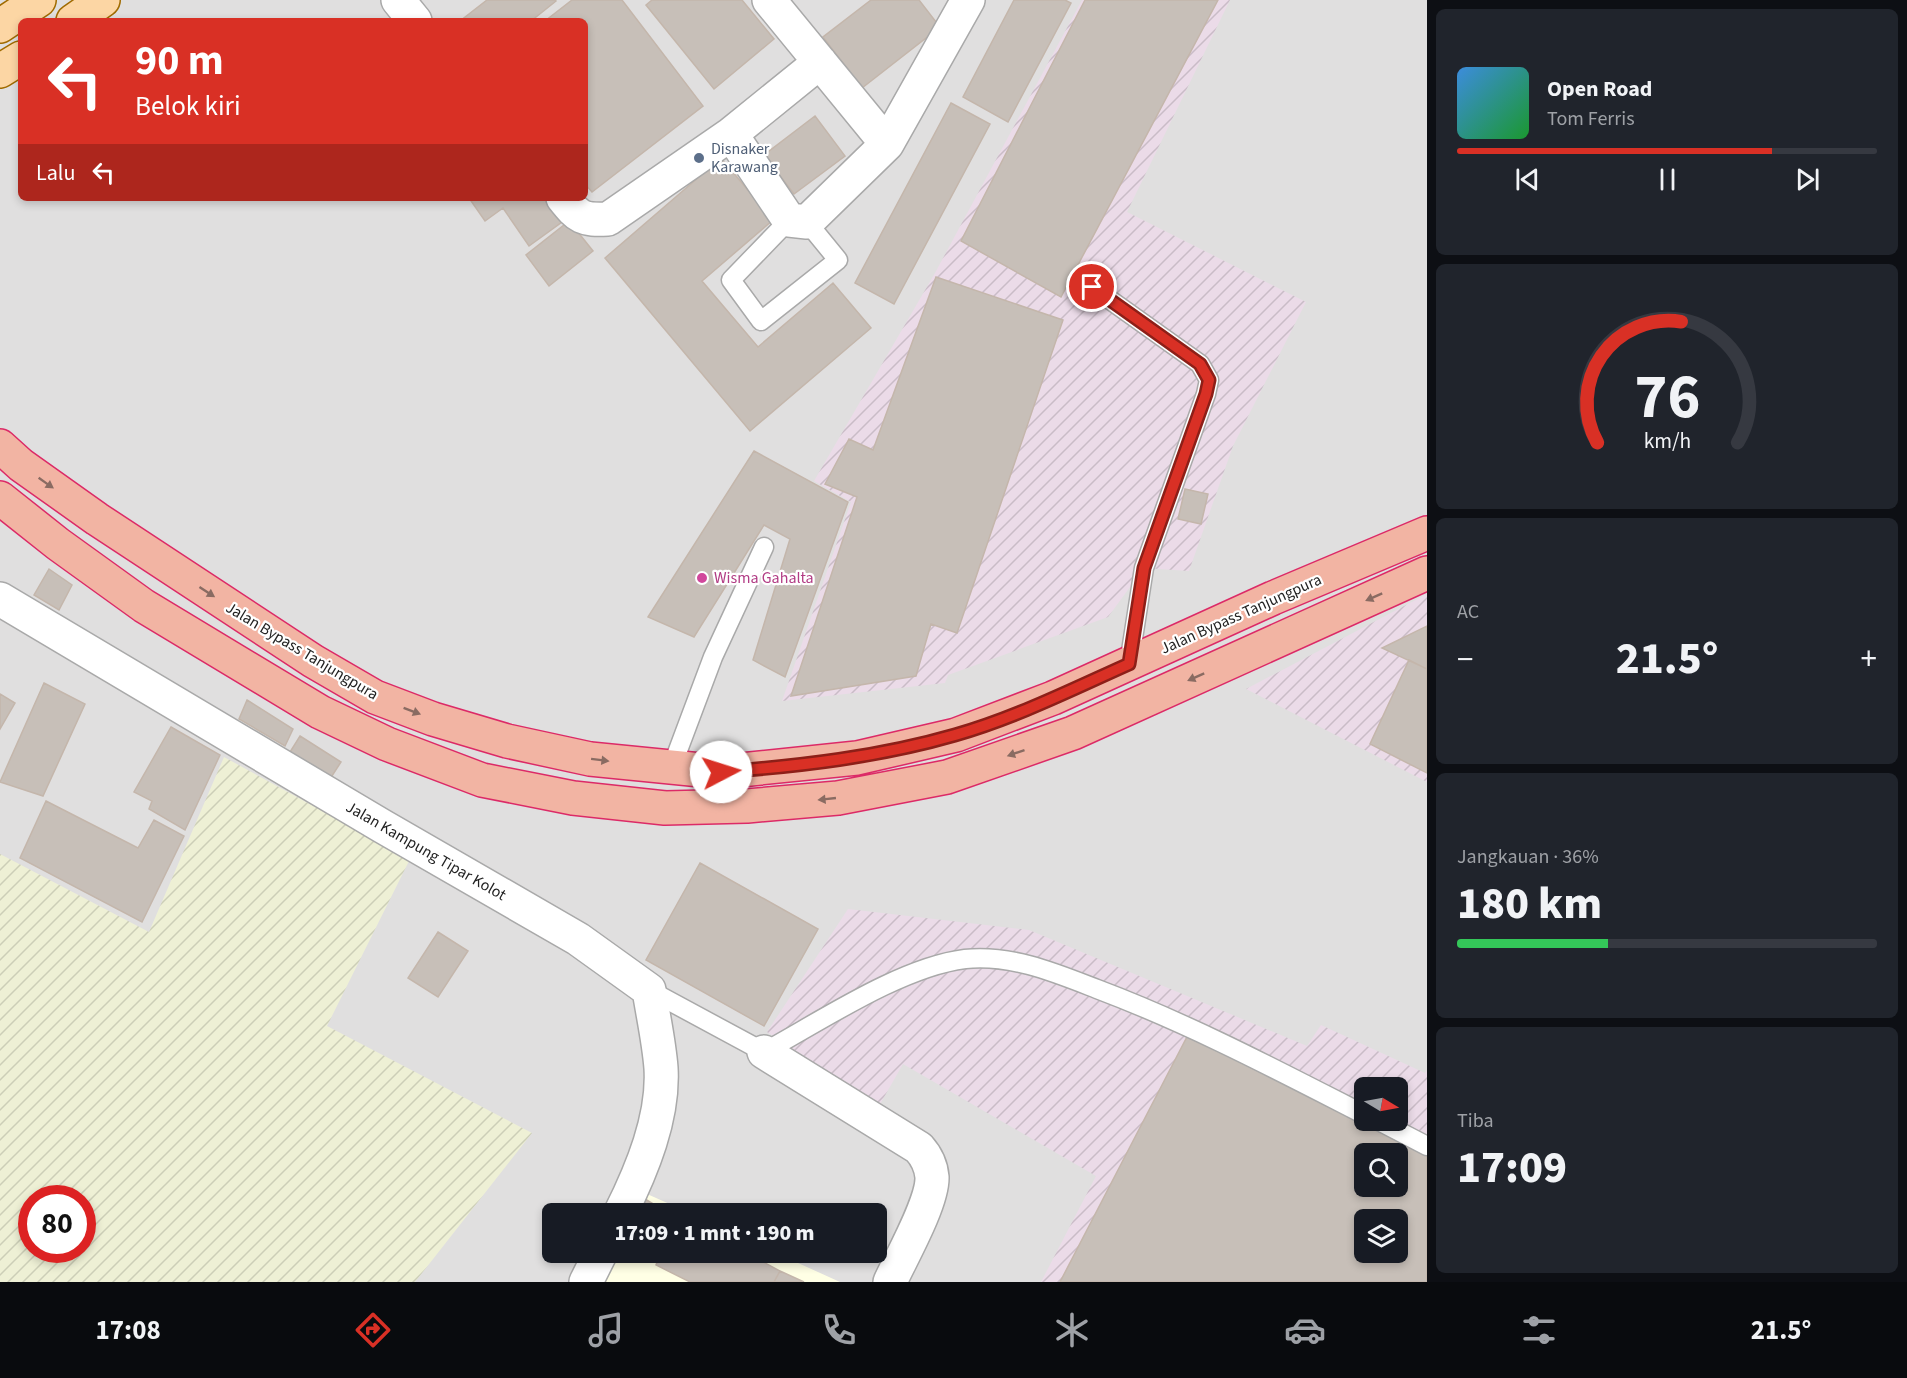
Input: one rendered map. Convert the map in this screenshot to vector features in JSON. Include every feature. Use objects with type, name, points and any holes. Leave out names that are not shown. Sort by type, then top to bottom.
[{"type":"highway","name":"Jalan Bypass Tanjungpura","points":[[0,446],[21,465],[125,538],[313,661],[375,697],[433,719],[507,741],[590,759],[671,769],[721,772],[857,758],[956,735],[1053,698],[1273,598],[1427,533]]},
{"type":"highway","points":[[0,498],[57,544],[144,606],[320,712],[387,744],[482,780],[573,798],[665,808],[747,806],[838,798],[947,777],[1073,733],[1427,573]]},
{"type":"main road","points":[[0,26],[39,0]]},
{"type":"main road","points":[[77,18],[103,0]]},
{"type":"main road","points":[[0,71],[18,60]]},
{"type":"street","points":[[398,0],[413,18]]},
{"type":"street","points":[[769,0],[887,144]]},
{"type":"street","points":[[730,134],[798,221],[887,144],[968,0]]},
{"type":"street","points":[[566,201],[578,216],[589,220],[608,219],[730,134],[820,62]]},
{"type":"street","name":"Jalan Kampung Tipar Kolot","points":[[0,599],[382,826],[578,939],[649,990]]},
{"type":"street","points":[[626,1203],[643,1168],[655,1125],[661,1069],[649,990]]},
{"type":"street","points":[[764,1052],[919,1148],[929,1160],[932,1178],[928,1197],[890,1282]]},
{"type":"street","points":[[586,1282],[596,1263]]},
{"type":"lane","points":[[798,221],[838,260],[761,321],[732,280],[798,221]]},
{"type":"lane","points":[[1092,287],[1200,364],[1209,380],[1144,568],[1129,664]]},
{"type":"lane","points":[[671,769],[713,657],[764,547]]},
{"type":"lane","points":[[649,990],[764,1052],[875,992],[924,969],[966,959],[1018,962],[1153,1010],[1354,1110]]},
{"type":"lane","points":[[1398,1131],[1427,1146]]},
{"type":"shaded area","points":[[0,0],[1427,0],[1427,1282],[0,1282]]},
{"type":"shaded area","points":[[1082,0],[1230,0],[1127,212],[1306,302],[1233,446],[1189,571],[1144,568],[1108,617],[948,675],[945,683],[782,701],[851,502],[814,481],[935,273]]},
{"type":"shaded area","points":[[1427,594],[1427,782],[1246,689]]},
{"type":"shaded area","points":[[224,757],[410,859],[327,1026],[532,1133],[415,1282],[0,1282],[0,854],[149,932]]},
{"type":"shaded area","points":[[848,909],[1029,930],[1307,1046],[1321,1025],[1425,1073],[1427,1070],[1427,1282],[1041,1282],[1096,1176],[903,1064],[879,1106],[767,1032]]},
{"type":"shaded area","points":[[638,1190],[667,1203],[632,1203]]},
{"type":"shaded area","points":[[603,1263],[798,1263],[840,1282],[594,1282]]},
{"type":"building","points":[[487,0],[556,1],[535,18],[464,18]]},
{"type":"building","points":[[572,0],[622,0],[703,106],[592,192],[588,187],[588,18],[549,18]]},
{"type":"building","points":[[652,0],[742,0],[774,39],[714,89],[646,5]]},
{"type":"building","points":[[871,0],[919,0],[940,27],[862,88],[823,37]]},
{"type":"building","points":[[1014,0],[1065,0],[1071,3],[1008,122],[963,97]]},
{"type":"building","points":[[1085,0],[1218,0],[1061,297],[961,241]]},
{"type":"building","points":[[951,103],[990,124],[894,304],[855,283]]},
{"type":"building","points":[[815,116],[845,156],[794,194],[764,155]]},
{"type":"building","points":[[721,158],[773,220],[702,281],[758,347],[833,283],[871,328],[750,431],[605,258]]},
{"type":"building","points":[[471,201],[547,201],[562,222],[529,246],[503,208],[485,221]]},
{"type":"building","points":[[569,221],[593,251],[549,286],[526,255]]},
{"type":"building","points":[[936,277],[1063,320],[957,633],[931,624],[916,676],[791,696],[857,497],[825,484],[849,439],[873,450]]},
{"type":"building","name":"Wisma Gahalta","points":[[754,451],[848,502],[785,677],[753,660],[790,539],[764,525],[694,637],[648,617]]},
{"type":"building","points":[[1185,489],[1208,494],[1201,524],[1178,519]]},
{"type":"building","points":[[49,569],[72,585],[59,610],[34,595]]},
{"type":"building","points":[[1427,626],[1427,669],[1382,648]]},
{"type":"building","points":[[1409,660],[1427,669],[1427,773],[1370,744]]},
{"type":"building","points":[[44,683],[85,704],[43,796],[0,782]]},
{"type":"building","points":[[0,694],[15,703],[0,729]]},
{"type":"building","points":[[247,700],[293,729],[285,746],[239,719]]},
{"type":"building","points":[[171,727],[220,755],[185,830],[149,809],[152,801],[134,792]]},
{"type":"building","points":[[300,736],[341,762],[330,779],[290,752]]},
{"type":"building","points":[[46,801],[138,848],[154,820],[184,836],[142,922],[20,858]]},
{"type":"building","points":[[700,863],[818,929],[764,1026],[646,960]]},
{"type":"building","points":[[438,932],[468,951],[438,997],[408,978]]},
{"type":"building","points":[[1190,1031],[1354,1111],[1354,1131],[1396,1131],[1427,1146],[1427,1282],[1060,1282]]},
{"type":"building","points":[[640,1196],[652,1203],[636,1203]]},
{"type":"building","points":[[657,1263],[765,1263],[780,1271],[774,1282],[690,1282],[656,1265]]},
{"type":"building","points":[[780,1271],[804,1282],[774,1282]]},
{"type":"place","name":"Disnaker Karawang","points":[[699,158]]},
{"type":"place","name":"Wisma Gahalta","points":[[702,578]]},
{"type":"route","points":[[721,772],[857,758],[956,735],[1053,698],[1129,664],[1144,568],[1209,380],[1200,364],[1092,287]]}]
